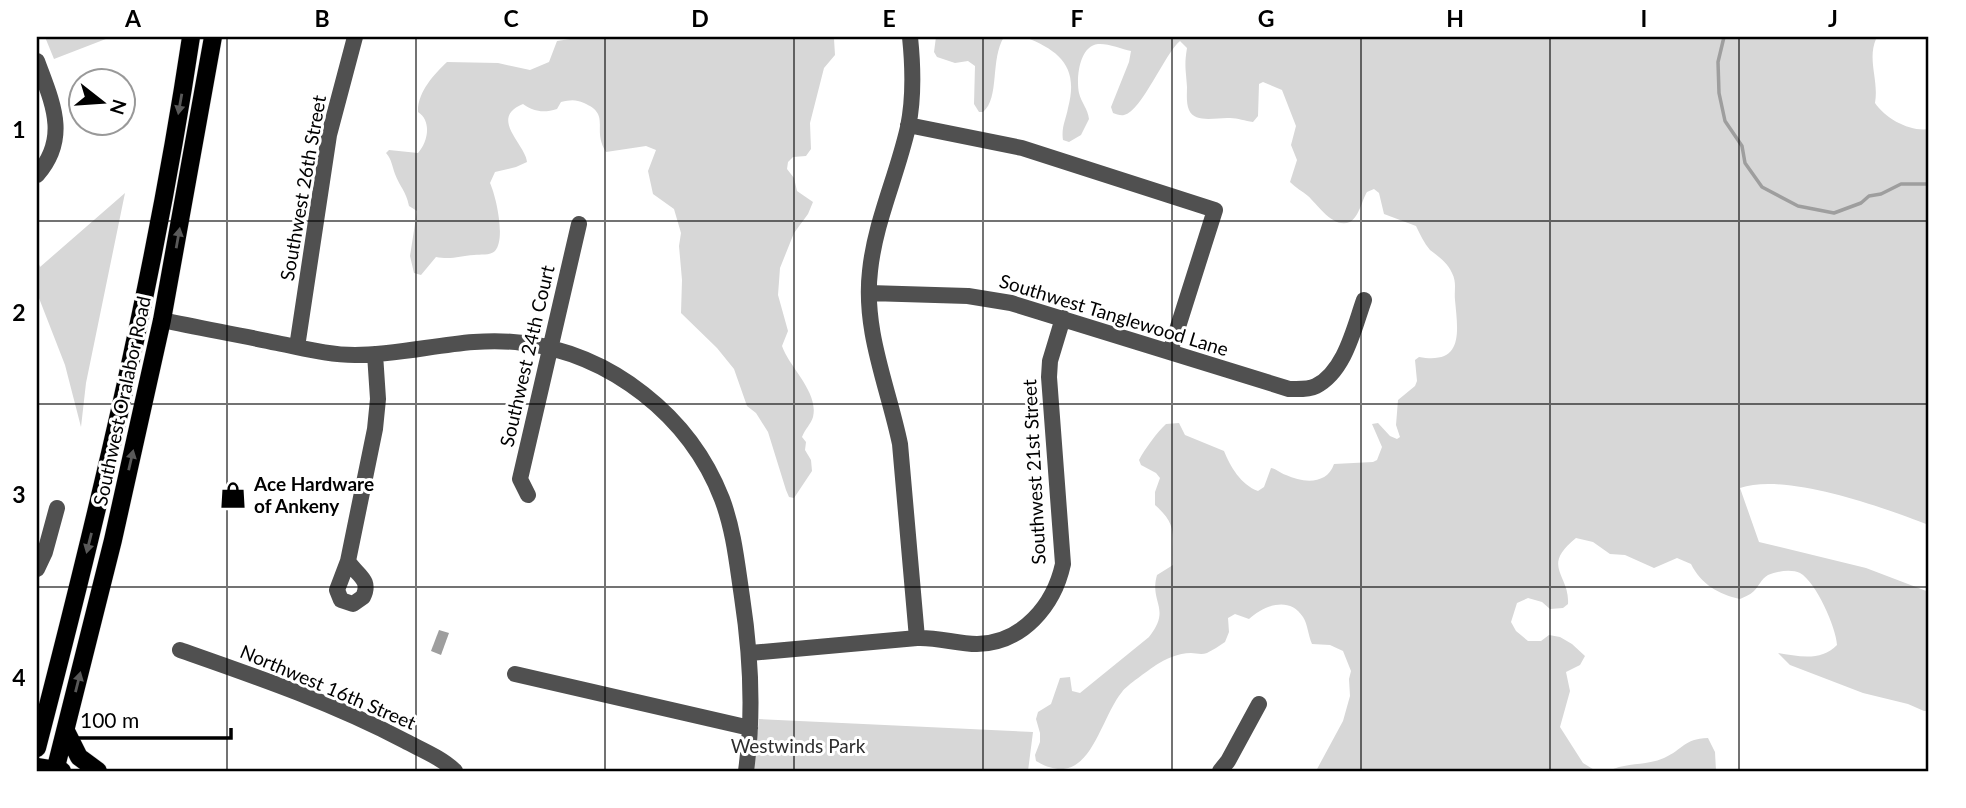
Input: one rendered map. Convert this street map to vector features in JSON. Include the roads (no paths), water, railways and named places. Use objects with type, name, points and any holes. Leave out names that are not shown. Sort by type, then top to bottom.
[{"type":"main road","name":"Southwest Oralabor Road","points":[[37,748],[92,532],[133,354],[163,204],[191,37]]},
{"type":"main road","name":"Southwest Oralabor Road","points":[[57,771],[162,320],[213,37]]},
{"type":"main road","points":[[66,731],[79,757],[99,771]]},
{"type":"main road","points":[[37,766],[57,771]]},
{"type":"street","name":"Southwest 26th Street","points":[[297,347],[329,135],[355,37]]},
{"type":"street","points":[[910,37],[912,80],[908,125],[873,248],[869,293],[875,350],[894,412],[900,444],[917,638]]},
{"type":"street","points":[[37,61],[56,115],[55,140],[37,175]]},
{"type":"street","points":[[908,125],[1022,148],[1215,210],[1170,352]]},
{"type":"street","name":"Southwest 24th Court","points":[[528,495],[520,479],[579,224]]},
{"type":"street","name":"Southwest Tanglewood Lane","points":[[869,293],[980,298],[1011,303],[1274,386],[1303,389],[1315,386],[1337,366],[1364,300]]},
{"type":"street","name":"Southwest 21st Street","points":[[750,653],[933,637],[981,644],[1011,635],[1036,618],[1054,593],[1063,564],[1049,377],[1050,361],[1063,318]]},
{"type":"street","points":[[162,320],[329,354],[375,354],[475,341],[524,343],[579,357],[625,381],[667,415],[699,455],[711,475],[730,526],[750,653],[750,729],[746,771]]},
{"type":"street","points":[[348,561],[375,429],[375,354]]},
{"type":"street","points":[[37,569],[45,552],[57,508]]},
{"type":"street","name":"Northwest 16th Street","points":[[180,650],[367,721],[435,757],[455,771]]},
{"type":"street","points":[[515,674],[750,729]]},
{"type":"street","points":[[1220,771],[1259,704]]},
{"type":"waterway","points":[[1724,37],[1718,62],[1719,93],[1725,121],[1742,146],[1745,163],[1762,187],[1798,206],[1834,213],[1901,184],[1929,184]]},
{"type":"place","name":"Ace Hardware of Ankeny","points":[[233,495]]},
{"type":"park label","name":"Westwinds Park","points":[[798,746]]}]
